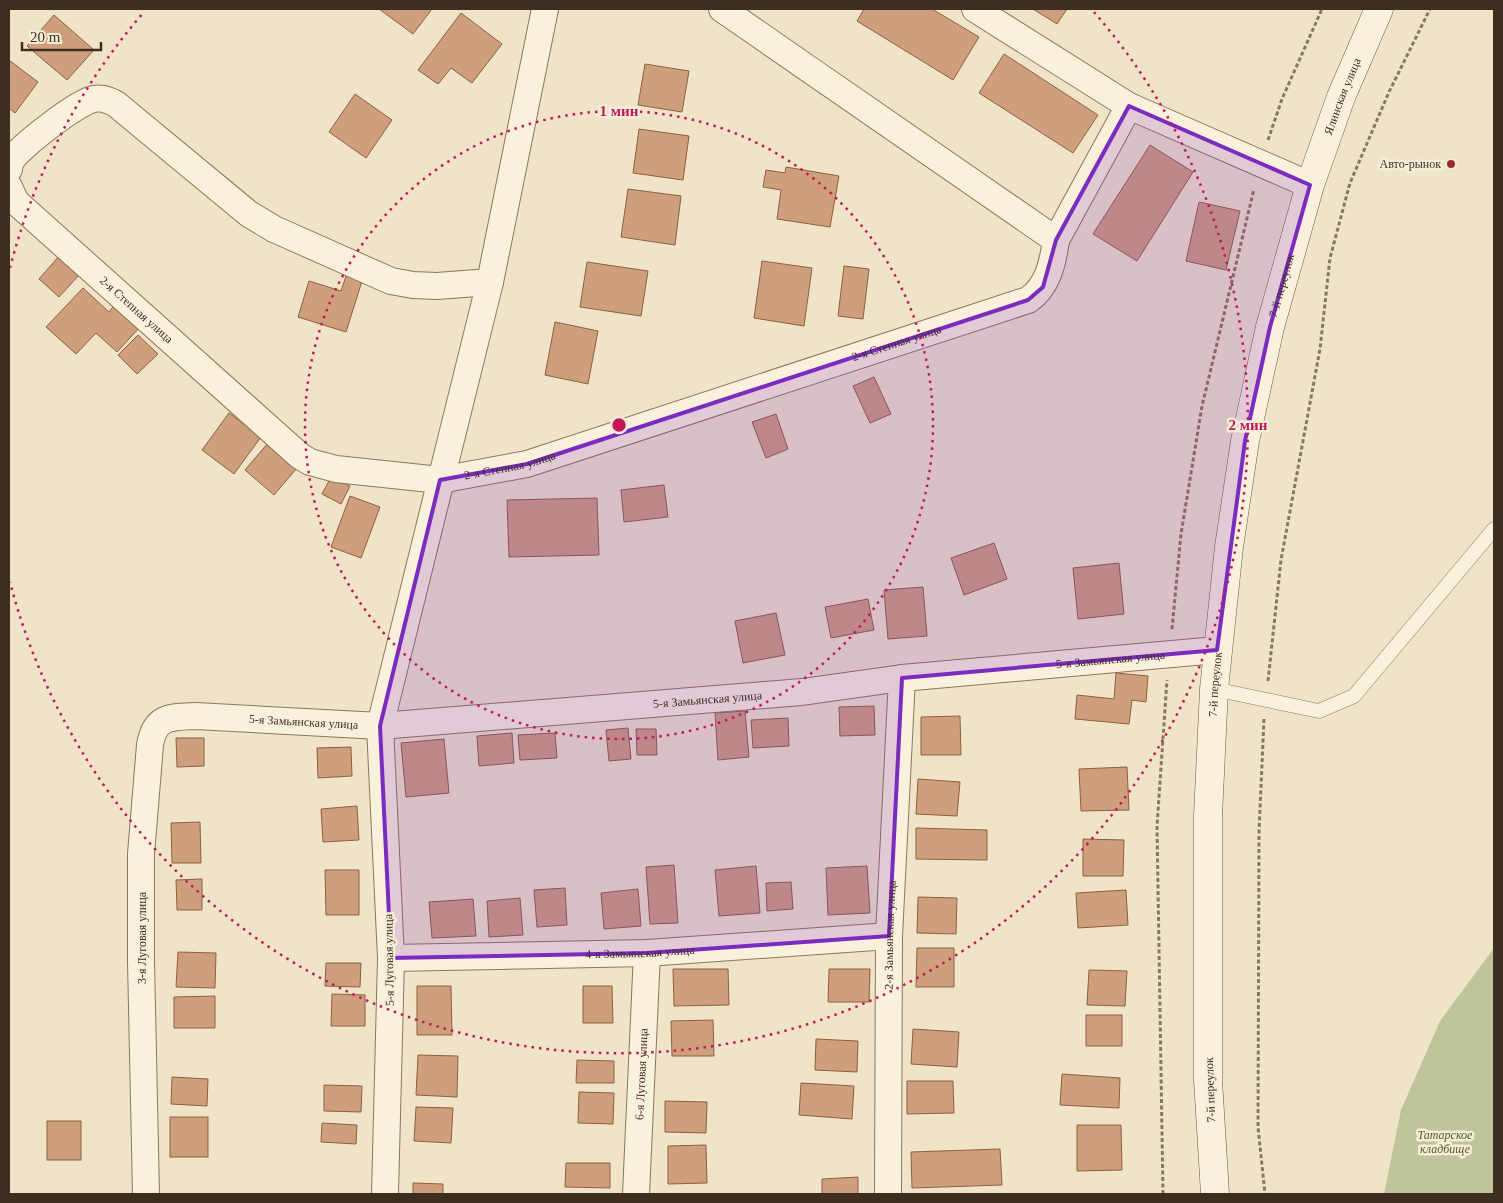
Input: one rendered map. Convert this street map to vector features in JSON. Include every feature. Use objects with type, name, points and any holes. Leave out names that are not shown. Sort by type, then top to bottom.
[{"type":"street","name":"5-я Луговая улица","points":[[385,1194],[391,958],[380,726],[490,282],[545,9]]},
{"type":"street","points":[[722,9],[1056,240]]},
{"type":"street","points":[[974,9],[1129,106],[1310,185]]},
{"type":"street","name":"Ялинская улица","points":[[1310,185],[1341,97],[1379,9]]},
{"type":"street","points":[[9,169],[11,161],[43,130],[79,104],[95,98],[107,99],[116,104],[249,214],[274,228],[390,280],[413,285],[437,286],[490,282]]},
{"type":"street","name":"2-я Степная улица","points":[[9,187],[16,202],[300,456],[310,462],[336,469],[440,480],[527,464],[1028,300],[1036,295],[1043,286],[1053,262],[1056,240],[1129,106]]},
{"type":"street","name":"7-й переулок","points":[[1215,1194],[1208,1061],[1208,816],[1217,650],[1245,442],[1270,327],[1310,185]]},
{"type":"street","name":"5-я Замьянская улица","points":[[196,716],[380,726],[802,692],[902,678],[1217,650]]},
{"type":"street","name":"2-я Замьянская улица","points":[[888,1194],[889,936],[902,678]]},
{"type":"street","name":"3-я Луговая улица","points":[[146,1194],[141,854],[150,745],[151,736],[161,720],[196,716]]},
{"type":"street","name":"4-я Замьянская улица","points":[[391,958],[647,953],[889,936]]},
{"type":"street","name":"6-я Луговая улица","points":[[636,1194],[647,953]]},
{"type":"lane","points":[[1214,688],[1319,711],[1354,696],[1494,530]]},
{"type":"path","points":[[1265,1194],[1258,1127],[1259,832],[1265,700],[1281,560],[1320,349],[1330,258],[1350,183],[1389,92],[1430,9]]},
{"type":"highlighted area","points":[[1129,106],[1310,185],[1270,327],[1245,441],[1217,650],[902,678],[889,936],[647,953],[391,958],[380,726],[440,480],[527,464],[1028,300],[1043,287],[1056,240]]},
{"type":"green space","name":"Татарское кладбище","points":[[1494,948],[1494,1194],[1384,1194],[1401,1110],[1440,1021]]},
{"type":"building","points":[[379,9],[432,9],[413,34]]},
{"type":"building","points":[[864,9],[932,9],[979,37],[953,80],[857,21]]},
{"type":"building","points":[[1033,9],[1067,9],[1057,24]]},
{"type":"building","points":[[461,13],[502,44],[472,83],[451,68],[438,84],[418,70]]},
{"type":"building","points":[[54,15],[94,50],[67,80],[27,46]]},
{"type":"building","points":[[1004,54],[1098,115],[1073,153],[979,93]]},
{"type":"building","points":[[9,60],[38,82],[15,113],[9,108]]},
{"type":"building","points":[[645,64],[689,71],[682,112],[638,105]]},
{"type":"building","points":[[355,94],[392,120],[366,158],[329,132]]},
{"type":"building","points":[[639,129],[689,136],[683,180],[633,173]]},
{"type":"building","points":[[1150,145],[1193,172],[1137,261],[1093,234]]},
{"type":"building","points":[[786,167],[839,176],[830,227],[777,219],[781,190],[763,187],[766,170],[785,173]]},
{"type":"building","points":[[628,189],[681,196],[675,245],[621,237]]},
{"type":"building","points":[[1199,202],[1240,211],[1226,270],[1186,261]]},
{"type":"building","points":[[59,256],[79,275],[59,297],[39,279]]},
{"type":"building","points":[[762,261],[812,268],[804,326],[754,318]]},
{"type":"building","points":[[587,262],[648,271],[641,316],[580,307]]},
{"type":"building","points":[[844,266],[869,269],[863,319],[838,316]]},
{"type":"building","points":[[347,273],[363,278],[346,332],[298,317],[309,281],[341,291]]},
{"type":"building","points":[[83,288],[109,312],[115,304],[140,327],[117,352],[96,333],[76,354],[46,327]]},
{"type":"building","points":[[555,322],[598,331],[588,384],[545,375]]},
{"type":"building","points":[[138,335],[158,354],[137,374],[118,355]]},
{"type":"building","points":[[874,377],[891,414],[870,423],[853,386]]},
{"type":"building","points":[[229,413],[261,437],[234,474],[202,450]]},
{"type":"building","points":[[776,414],[788,449],[766,458],[752,422]]},
{"type":"building","points":[[268,443],[297,468],[274,495],[245,470]]},
{"type":"building","points":[[331,477],[350,486],[341,504],[322,494]]},
{"type":"building","points":[[664,485],[668,517],[624,522],[621,490]]},
{"type":"building","points":[[350,496],[380,507],[361,558],[331,547]]},
{"type":"building","points":[[597,498],[599,555],[509,557],[507,500]]},
{"type":"building","points":[[994,543],[1007,579],[964,595],[951,558]]},
{"type":"building","points":[[1119,563],[1124,614],[1078,619],[1073,568]]},
{"type":"building","points":[[923,587],[927,636],[888,639],[884,590]]},
{"type":"building","points":[[868,599],[874,630],[831,638],[825,607]]},
{"type":"building","points":[[776,613],[785,655],[743,663],[735,621]]},
{"type":"building","points":[[1116,673],[1148,676],[1146,702],[1132,700],[1129,724],[1075,719],[1077,695],[1114,699]]},
{"type":"building","points":[[874,706],[875,735],[840,736],[839,707]]},
{"type":"building","points":[[745,711],[749,757],[718,760],[715,713]]},
{"type":"building","points":[[960,716],[961,755],[921,755],[921,717]]},
{"type":"building","points":[[788,718],[789,746],[753,748],[751,720]]},
{"type":"building","points":[[628,728],[631,759],[609,761],[606,730]]},
{"type":"building","points":[[636,729],[656,729],[657,755],[637,755]]},
{"type":"building","points":[[512,733],[514,763],[479,766],[477,736]]},
{"type":"building","points":[[555,733],[557,758],[520,760],[518,735]]},
{"type":"building","points":[[176,738],[204,738],[204,766],[177,767]]},
{"type":"building","points":[[444,739],[449,793],[406,797],[401,743]]},
{"type":"building","points":[[351,747],[352,776],[318,778],[317,748]]},
{"type":"building","points":[[1127,767],[1129,810],[1081,811],[1079,769]]},
{"type":"building","points":[[918,779],[960,782],[957,816],[916,814]]},
{"type":"building","points":[[357,806],[359,840],[323,842],[321,809]]},
{"type":"building","points":[[200,822],[201,863],[172,863],[171,823]]},
{"type":"building","points":[[916,828],[987,830],[987,860],[916,859]]},
{"type":"building","points":[[1083,839],[1124,840],[1123,876],[1083,876]]},
{"type":"building","points":[[674,865],[678,923],[650,924],[646,867]]},
{"type":"building","points":[[756,866],[760,913],[719,916],[715,870]]},
{"type":"building","points":[[867,866],[870,913],[828,915],[826,868]]},
{"type":"building","points":[[325,870],[359,870],[359,915],[326,915]]},
{"type":"building","points":[[202,879],[202,910],[177,910],[176,880]]},
{"type":"building","points":[[791,882],[793,909],[767,911],[766,883]]},
{"type":"building","points":[[565,888],[567,925],[537,927],[534,890]]},
{"type":"building","points":[[638,889],[641,926],[604,929],[601,893]]},
{"type":"building","points":[[1126,890],[1128,925],[1078,928],[1076,893]]},
{"type":"building","points":[[918,897],[957,898],[956,934],[917,933]]},
{"type":"building","points":[[520,898],[523,935],[489,937],[487,901]]},
{"type":"building","points":[[473,899],[476,936],[432,938],[429,902]]},
{"type":"building","points":[[917,948],[954,948],[954,987],[916,987]]},
{"type":"building","points":[[178,952],[216,953],[215,988],[176,987]]},
{"type":"building","points":[[326,963],[361,963],[360,987],[325,986]]},
{"type":"building","points":[[673,969],[728,969],[729,1005],[674,1006]]},
{"type":"building","points":[[829,969],[870,969],[869,1002],[828,1002]]},
{"type":"building","points":[[1089,970],[1127,971],[1125,1006],[1087,1005]]},
{"type":"building","points":[[417,986],[451,986],[452,1035],[417,1035]]},
{"type":"building","points":[[583,986],[612,986],[613,1023],[583,1023]]},
{"type":"building","points":[[332,994],[365,995],[365,1026],[331,1026]]},
{"type":"building","points":[[215,996],[215,1028],[174,1028],[174,997]]},
{"type":"building","points":[[1086,1015],[1122,1015],[1122,1046],[1086,1046]]},
{"type":"building","points":[[713,1020],[714,1056],[672,1056],[671,1021]]},
{"type":"building","points":[[913,1029],[959,1032],[957,1067],[911,1064]]},
{"type":"building","points":[[816,1039],[858,1041],[857,1072],[815,1070]]},
{"type":"building","points":[[418,1055],[458,1056],[457,1097],[416,1095]]},
{"type":"building","points":[[577,1060],[614,1061],[614,1083],[576,1083]]},
{"type":"building","points":[[1062,1074],[1120,1078],[1119,1108],[1060,1105]]},
{"type":"building","points":[[172,1077],[208,1079],[207,1106],[171,1104]]},
{"type":"building","points":[[907,1081],[953,1081],[954,1113],[907,1114]]},
{"type":"building","points":[[801,1083],[854,1086],[852,1119],[799,1115]]},
{"type":"building","points":[[324,1085],[362,1086],[361,1112],[324,1111]]},
{"type":"building","points":[[579,1092],[614,1093],[613,1124],[578,1123]]},
{"type":"building","points":[[665,1101],[707,1102],[706,1133],[665,1132]]},
{"type":"building","points":[[416,1107],[453,1108],[451,1143],[414,1141]]},
{"type":"building","points":[[170,1117],[208,1117],[208,1157],[170,1157]]},
{"type":"building","points":[[47,1121],[81,1121],[81,1160],[47,1160]]},
{"type":"building","points":[[322,1123],[357,1125],[356,1144],[321,1142]]},
{"type":"building","points":[[1077,1125],[1121,1125],[1122,1170],[1077,1171]]},
{"type":"building","points":[[706,1145],[707,1183],[668,1184],[668,1146]]},
{"type":"building","points":[[1000,1149],[1002,1185],[912,1188],[911,1152]]},
{"type":"building","points":[[566,1163],[610,1163],[610,1188],[565,1187]]},
{"type":"building","points":[[858,1177],[858,1194],[822,1194],[822,1179]]},
{"type":"building","points":[[413,1183],[443,1184],[443,1194],[413,1194]]},
{"type":"place","name":"Авто-рынок","points":[[1451,164]]}]
